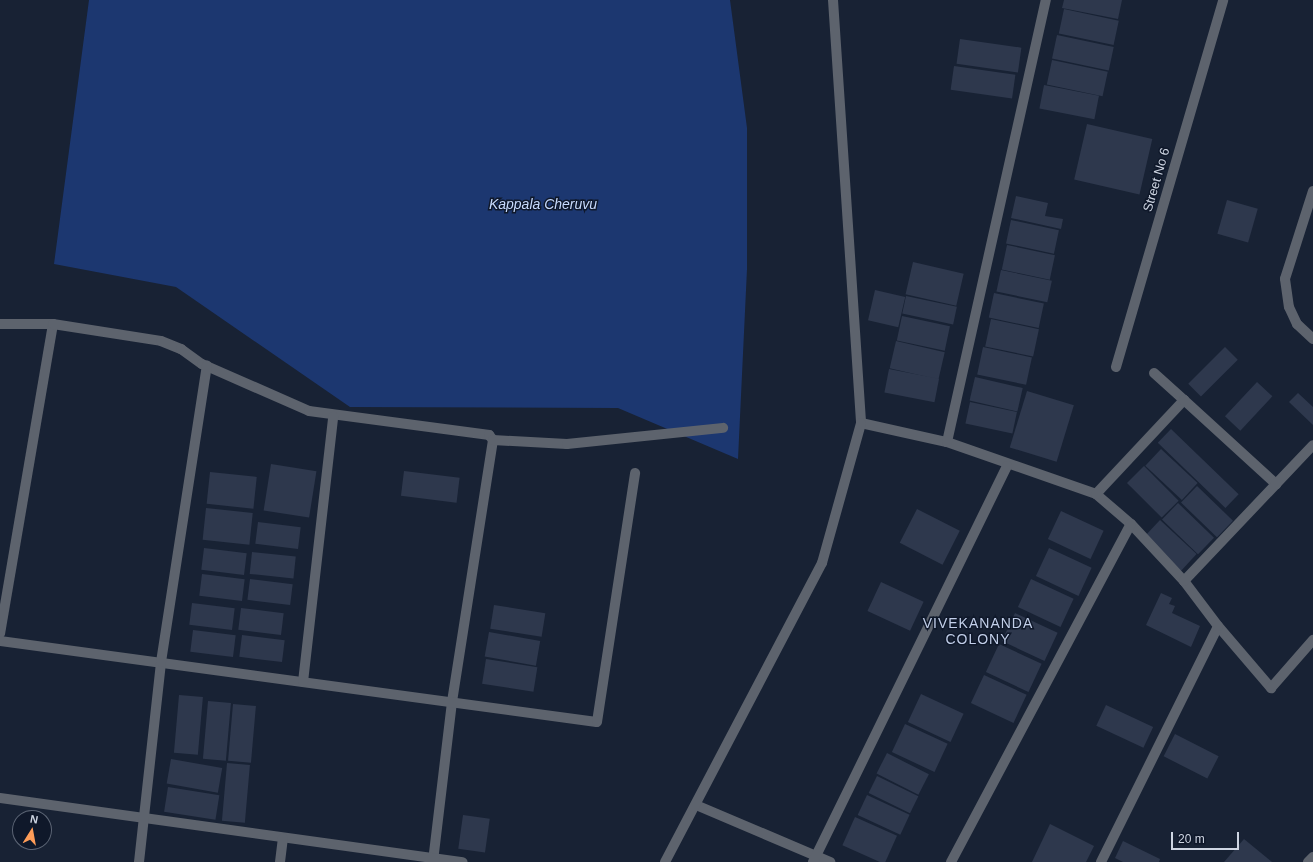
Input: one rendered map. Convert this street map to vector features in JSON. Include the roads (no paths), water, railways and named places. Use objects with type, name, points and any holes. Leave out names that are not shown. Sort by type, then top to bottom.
[{"type":"street","points":[[665,862],[822,563],[861,423],[833,0]]},
{"type":"street","points":[[947,442],[1046,0]]},
{"type":"street","name":"Street No 6","points":[[1116,367],[1223,0]]},
{"type":"street","points":[[1313,191],[1310,214],[1285,278],[1289,307],[1297,324],[1313,339]]},
{"type":"street","points":[[0,324],[53,324],[161,341],[207,366],[280,400],[333,417],[482,432],[493,440],[567,444],[723,428]]},
{"type":"street","points":[[0,634],[53,324]]},
{"type":"street","points":[[139,862],[161,662],[207,366]]},
{"type":"street","points":[[1154,373],[1276,484]]},
{"type":"street","points":[[1096,494],[1184,400]]},
{"type":"street","points":[[303,682],[333,417]]},
{"type":"street","points":[[861,423],[947,442],[1008,466],[1096,494],[1131,524],[1184,581],[1218,626],[1271,688],[1313,640]]},
{"type":"street","points":[[433,860],[452,702],[493,440]]},
{"type":"street","points":[[1184,581],[1313,445]]},
{"type":"street","points":[[814,859],[1008,466]]},
{"type":"street","points":[[0,641],[597,722],[636,473]]},
{"type":"street","points":[[951,862],[1131,524]]},
{"type":"street","points":[[1101,862],[1218,626]]},
{"type":"street","points":[[0,798],[433,860],[462,862]]},
{"type":"street","points":[[696,805],[814,859],[830,862]]},
{"type":"street","points":[[280,862],[283,838]]},
{"type":"street","points":[[1308,862],[1313,857]]},
{"type":"water","name":"Kappala Cheruvu","points":[[89,0],[730,0],[747,128],[747,269],[738,459],[618,408],[350,407],[176,287],[54,264]]},
{"type":"district","name":"VIVEKANANDA COLONY","points":[[978,632]]}]
